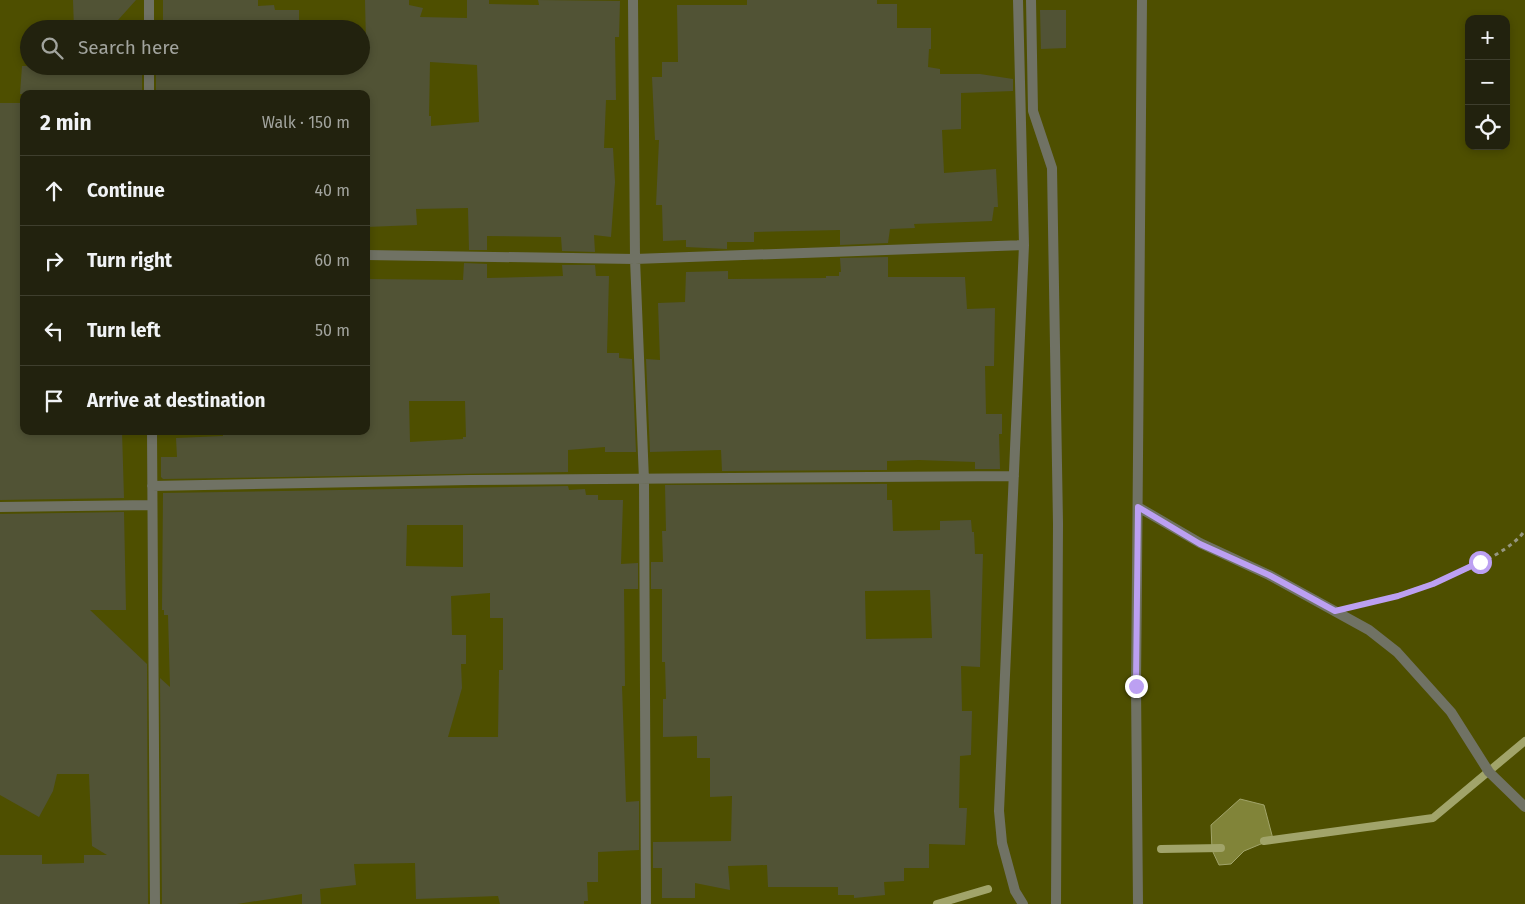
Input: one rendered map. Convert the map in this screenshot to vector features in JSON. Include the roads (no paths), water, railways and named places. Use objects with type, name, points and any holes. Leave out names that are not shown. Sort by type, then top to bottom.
[{"type":"street","points":[[149,0],[149,20]]},
{"type":"street","points":[[633,0],[636,259],[644,480],[646,904]]},
{"type":"street","points":[[1018,0],[1024,245],[1000,828],[1015,891],[1023,904]]},
{"type":"street","points":[[1031,0],[1033,111],[1052,168],[1058,524],[1056,904]]},
{"type":"street","points":[[1138,904],[1136,686],[1142,0]]},
{"type":"street","points":[[149,75],[149,90]]},
{"type":"street","points":[[370,255],[636,259],[1024,245]]},
{"type":"street","points":[[152,435],[155,904]]},
{"type":"street","points":[[152,486],[470,480],[1014,476]]},
{"type":"street","points":[[0,507],[152,505]]},
{"type":"street","points":[[1138,507],[1200,544],[1269,575],[1369,630],[1397,652],[1451,712],[1489,772],[1525,807]]},
{"type":"waterway","points":[[1264,841],[1433,818],[1525,741]]},
{"type":"waterway","points":[[1161,849],[1221,848]]},
{"type":"waterway","points":[[937,904],[988,889]]}]
